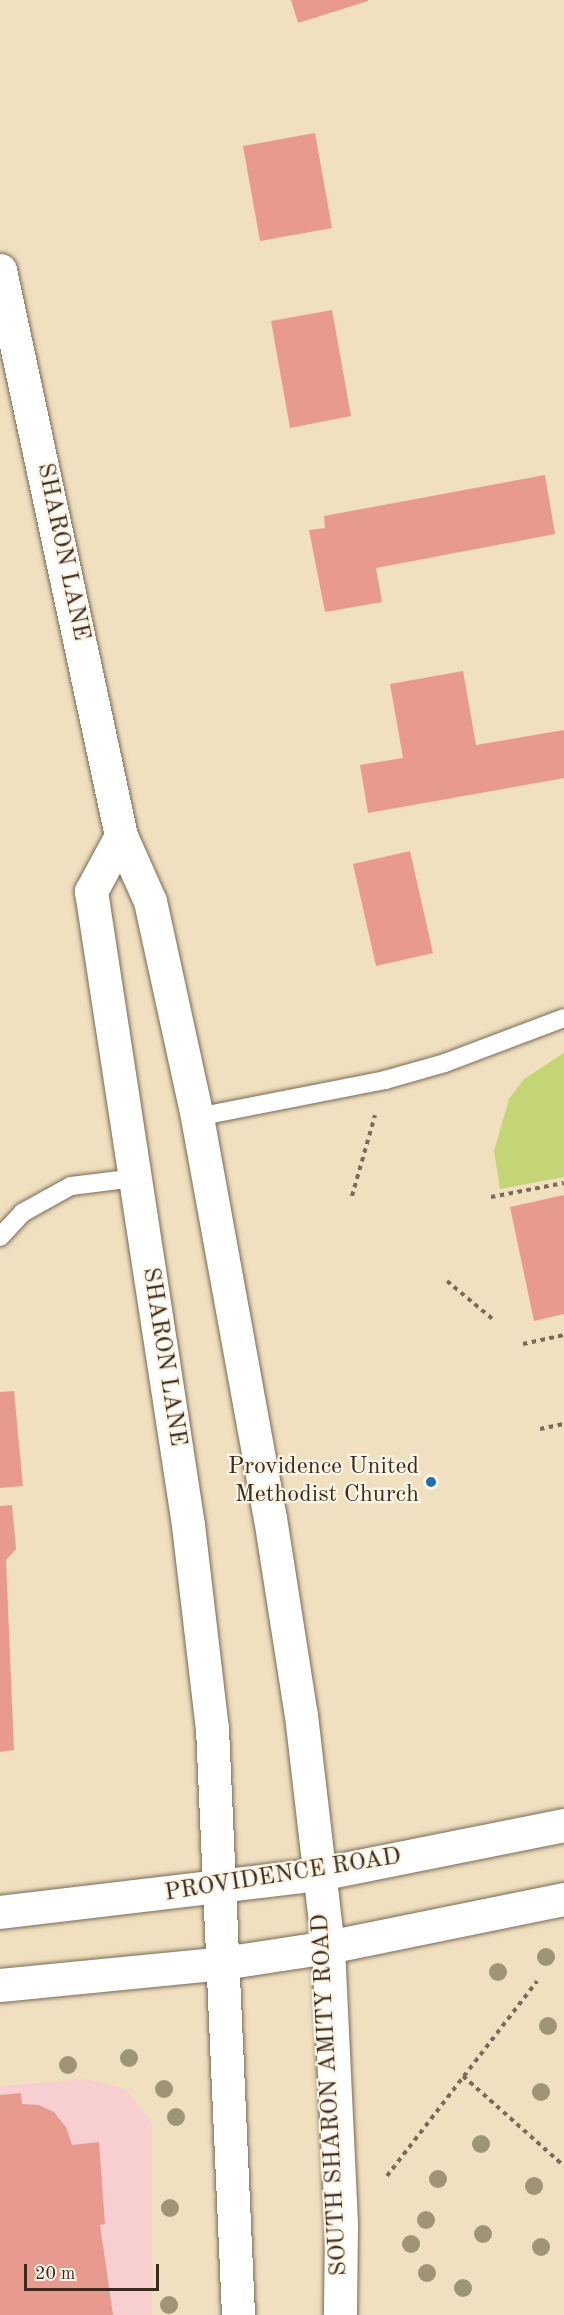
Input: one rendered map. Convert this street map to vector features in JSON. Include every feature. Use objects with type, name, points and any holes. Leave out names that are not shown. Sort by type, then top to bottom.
[{"type":"main road","name":"SHARON LANE","points":[[0,270],[121,836],[150,901],[197,1117],[270,1518],[301,1715],[319,1874]]},
{"type":"main road","name":"SHARON LANE","points":[[121,836],[91,891],[188,1525],[212,1728],[219,1889]]},
{"type":"main road","name":"PROVIDENCE ROAD","points":[[0,1912],[219,1889],[319,1874],[564,1825]]},
{"type":"main road","name":"SOUTH SHARON AMITY ROAD","points":[[319,1874],[328,1947],[341,2227],[340,2315]]},
{"type":"main road","points":[[219,1889],[238,2315]]},
{"type":"main road","points":[[0,1985],[223,1963],[328,1947],[564,1899]]},
{"type":"lane","points":[[197,1117],[385,1080],[446,1063],[564,1018]]},
{"type":"lane","points":[[0,1237],[22,1213],[71,1186],[135,1178]]},
{"type":"path","points":[[351,1196],[385,1080]]},
{"type":"path","points":[[491,1197],[564,1183]]},
{"type":"path","points":[[447,1281],[495,1321]]},
{"type":"path","points":[[523,1344],[564,1335]]},
{"type":"path","points":[[540,1429],[564,1424]]},
{"type":"path","points":[[387,2176],[537,1981]]},
{"type":"path","points":[[463,2076],[564,2166]]},
{"type":"shaded area","points":[[86,2079],[126,2089],[152,2123],[152,2315],[0,2315],[0,2086]]},
{"type":"green space","points":[[564,1053],[564,1177],[500,1189],[494,1151],[509,1099],[524,1079]]},
{"type":"building","points":[[291,0],[368,0],[368,1],[298,23]]},
{"type":"building","points":[[315,133],[332,228],[260,241],[243,146]]},
{"type":"building","points":[[332,310],[351,416],[290,428],[271,321]]},
{"type":"building","points":[[545,475],[555,534],[376,568],[382,602],[325,612],[309,530],[325,528],[324,516]]},
{"type":"building","points":[[463,671],[476,745],[564,730],[564,778],[368,813],[360,765],[403,758],[390,684]]},
{"type":"building","points":[[410,851],[433,953],[376,966],[353,864]]},
{"type":"building","points":[[564,1195],[564,1314],[534,1321],[510,1207]]},
{"type":"building","points":[[14,1391],[23,1486],[0,1488],[0,1392]]},
{"type":"building","points":[[12,1505],[16,1549],[6,1560],[14,1750],[0,1752],[0,1506]]},
{"type":"building","points":[[21,2093],[22,2104],[39,2105],[54,2112],[66,2127],[72,2145],[99,2142],[105,2224],[100,2225],[113,2315],[0,2315],[0,2095]]},
{"type":"place","name":"Providence United Methodist Church","points":[[431,1482]]}]
